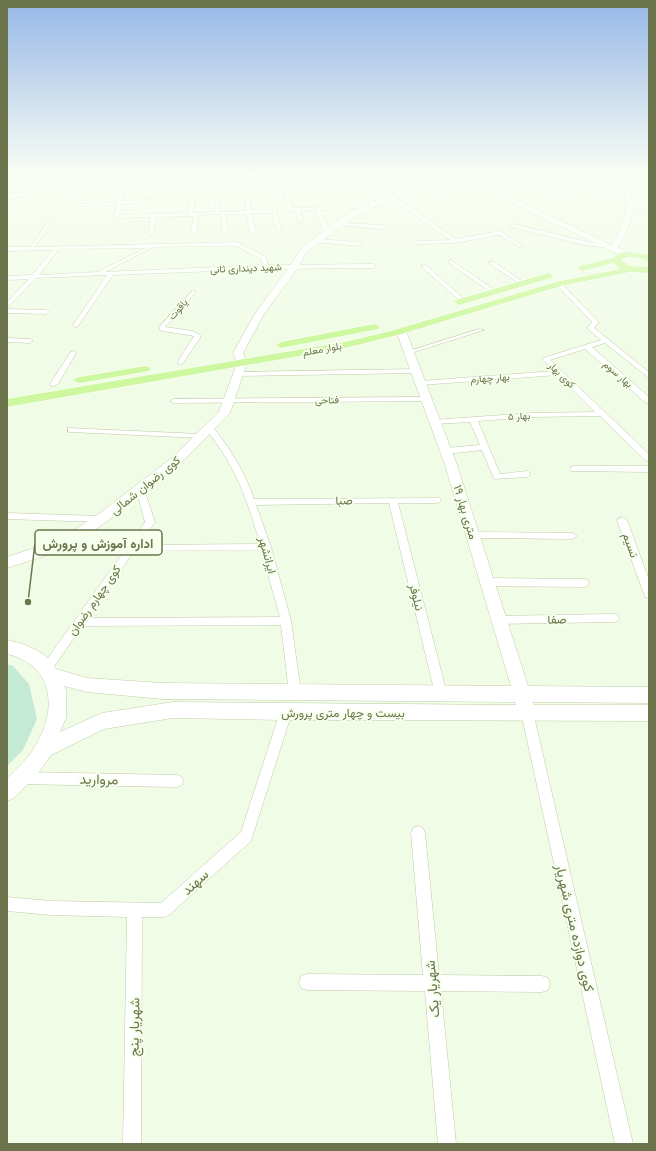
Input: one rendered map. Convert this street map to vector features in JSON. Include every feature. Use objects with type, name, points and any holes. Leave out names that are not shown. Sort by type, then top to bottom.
[{"type":"main road","points":[[449,305],[522,283],[616,260],[621,256],[636,255],[649,258]]},
{"type":"main road","points":[[616,260],[621,266],[631,269],[649,270]]},
{"type":"main road","name":"بلوار معلم","points":[[7,403],[345,345],[396,327],[559,284],[631,269]]},
{"type":"main road","name":"بلوار معلم","points":[[31,388],[180,363],[239,363]]},
{"type":"street","points":[[31,249],[47,227]]},
{"type":"street","points":[[151,234],[152,227]]},
{"type":"street","points":[[194,231],[195,227]]},
{"type":"street","points":[[224,227],[225,233]]},
{"type":"street","points":[[252,227],[253,232]]},
{"type":"street","name":"شهید دینداری ثانی","points":[[7,278],[294,267],[303,252],[335,227]]},
{"type":"street","points":[[435,227],[455,241]]},
{"type":"street","points":[[516,227],[584,244],[612,246]]},
{"type":"street","points":[[571,227],[628,255]]},
{"type":"street","points":[[612,246],[623,233],[625,227]]},
{"type":"street","points":[[418,243],[455,241],[500,233],[521,246]]},
{"type":"street","points":[[316,241],[359,244]]},
{"type":"street","points":[[7,249],[237,244],[264,258],[266,267]]},
{"type":"street","points":[[95,275],[153,246]]},
{"type":"street","points":[[7,306],[34,277],[57,248]]},
{"type":"street","points":[[451,262],[494,292]]},
{"type":"street","points":[[492,263],[522,283]]},
{"type":"street","points":[[294,267],[373,266]]},
{"type":"street","points":[[424,266],[463,301]]},
{"type":"street","name":"کوی رضوان شمالی","points":[[7,563],[61,544],[101,519],[177,460],[224,413],[239,363],[259,314],[294,267]]},
{"type":"street","points":[[76,325],[111,274]]},
{"type":"street","points":[[559,284],[596,322],[590,328],[649,376]]},
{"type":"street","name":"یاقوت","points":[[180,363],[197,338],[197,335],[193,333],[164,330],[162,327],[193,292]]},
{"type":"street","points":[[7,311],[46,312]]},
{"type":"street","name":"۱۹ متری بهار","points":[[396,327],[409,352],[446,451],[524,695],[527,712]]},
{"type":"street","points":[[409,352],[481,330]]},
{"type":"street","points":[[7,340],[30,341]]},
{"type":"street","name":"کوی بهار","points":[[606,341],[587,348],[545,359],[649,459]]},
{"type":"street","name":"بهار سوم","points":[[587,348],[649,402]]},
{"type":"street","points":[[54,384],[73,353]]},
{"type":"street","name":"بهار چهارم","points":[[239,363],[418,377],[560,373]]},
{"type":"street","name":"فتاحی","points":[[174,401],[427,399]]},
{"type":"street","name":"بهار ۵","points":[[435,422],[532,415],[602,414]]},
{"type":"street","points":[[473,419],[497,477],[527,474]]},
{"type":"street","points":[[71,430],[205,432]]},
{"type":"street","name":"ایرانشهر","points":[[205,432],[225,447],[245,484],[266,547],[286,621],[295,693]]},
{"type":"street","points":[[446,451],[485,447]]},
{"type":"street","points":[[574,469],[649,469]]},
{"type":"street","name":"کوی چهارم رضوان","points":[[48,672],[79,622],[150,522],[140,489]]},
{"type":"street","name":"نیلوفر","points":[[393,500],[441,694]]},
{"type":"street","name":"صبا","points":[[251,502],[437,500]]},
{"type":"street","points":[[7,516],[101,519]]},
{"type":"street","name":"نسیم","points":[[622,520],[649,594]]},
{"type":"street","points":[[474,535],[572,536]]},
{"type":"street","points":[[131,548],[266,547]]},
{"type":"street","points":[[488,582],[584,583]]},
{"type":"street","name":"صفا","points":[[500,620],[614,618]]},
{"type":"street","points":[[79,622],[286,621]]},
{"type":"street","points":[[7,647],[16,648],[33,656],[48,672],[57,690],[57,718],[44,749],[29,770],[11,788]]},
{"type":"street","name":"بیست و چهار متری پرورش","points":[[48,672],[87,685],[162,691],[649,695]]},
{"type":"street","name":"بیست و چهار متری پرورش","points":[[44,749],[102,721],[173,710],[286,712],[649,713]]},
{"type":"street","name":"سهند","points":[[7,904],[51,908],[164,910],[246,836],[286,712]]},
{"type":"street","name":"کوی دوازده متری شهریار","points":[[527,712],[624,1144]]},
{"type":"street","name":"مروارید","points":[[11,788],[177,781]]},
{"type":"street","name":"شهریار یک","points":[[418,833],[447,1144]]},
{"type":"street","name":"شهریار پنج","points":[[132,1144],[135,910]]},
{"type":"street","points":[[307,982],[542,984]]},
{"type":"green space","points":[[7,664],[13,666],[29,684],[37,719],[23,750],[7,766]]},
{"type":"place","name":"اداره آموزش و پرورش","points":[[28,602]]}]
